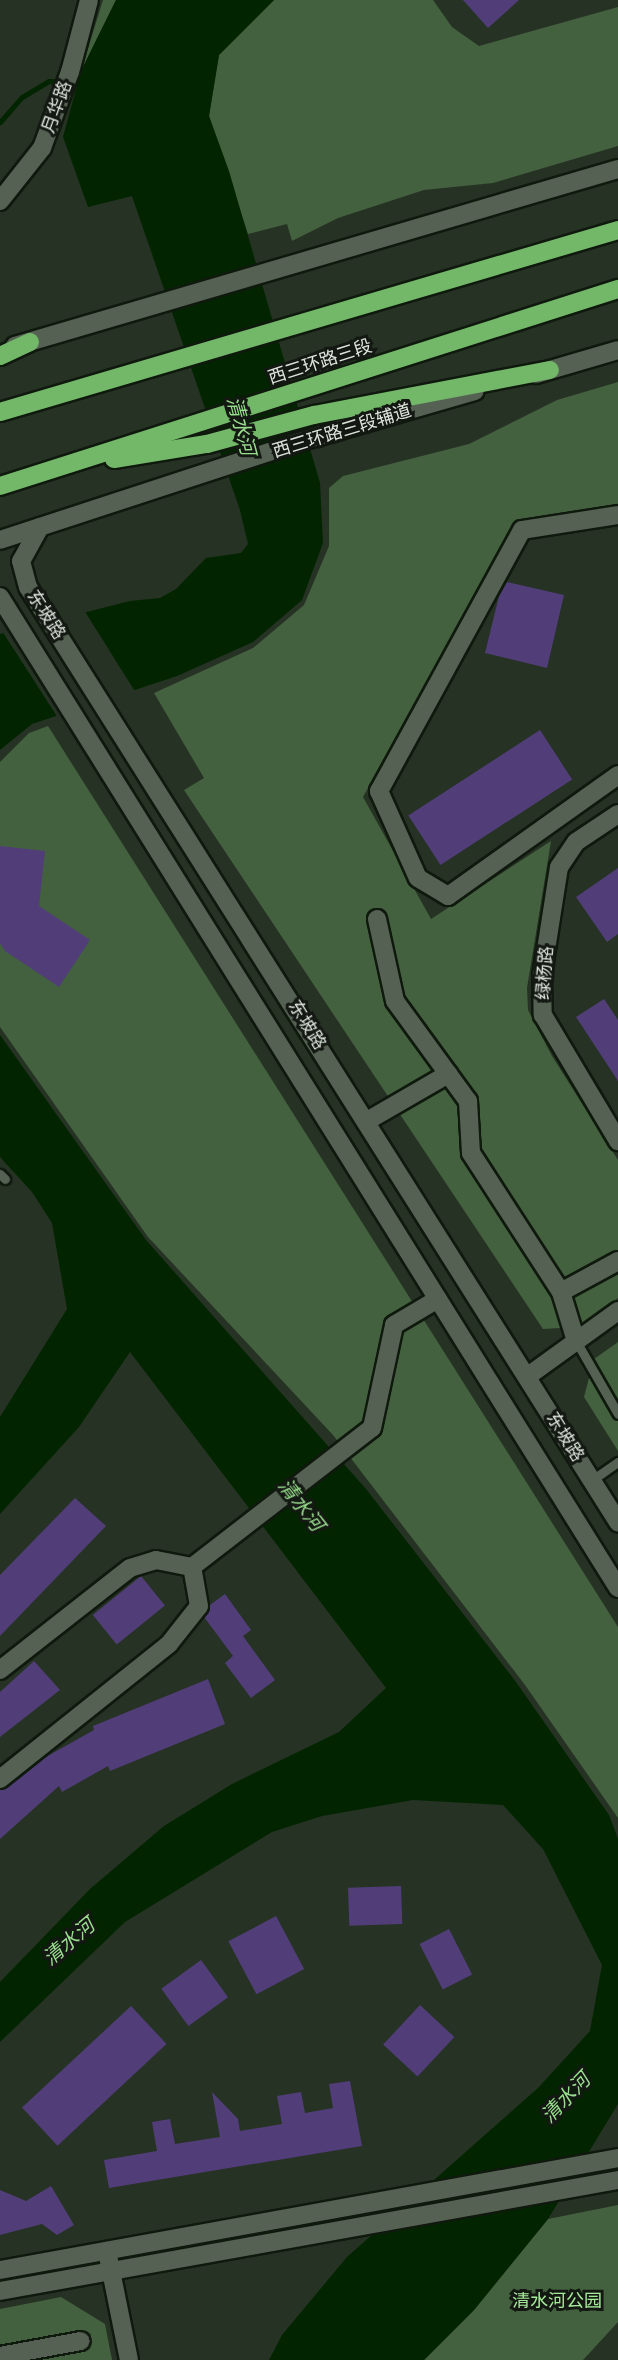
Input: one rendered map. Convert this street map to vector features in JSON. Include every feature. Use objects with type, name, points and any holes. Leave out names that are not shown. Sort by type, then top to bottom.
[{"type":"highway","points":[[0,412],[285,326],[618,230]]},
{"type":"highway","name":"西三环路三段","points":[[0,486],[618,289]]},
{"type":"highway","points":[[0,356],[30,342]]},
{"type":"highway","points":[[53,469],[207,444],[314,415],[550,370]]},
{"type":"street","name":"月华路","points":[[0,201],[42,148],[70,72],[89,0]]},
{"type":"street","points":[[0,351],[272,269],[618,169]]},
{"type":"street","name":"西三环路三段辅道","points":[[0,540],[319,436],[618,350]]},
{"type":"street","points":[[618,515],[522,530],[379,791],[418,878],[448,896],[618,775]]},
{"type":"street","name":"东坡路","points":[[40,527],[21,561],[28,587],[123,733],[618,1522]]},
{"type":"street","points":[[3,603],[28,587]]},
{"type":"street","name":"东坡路","points":[[3,603],[97,748],[618,1588]]},
{"type":"street","name":"绿杨路","points":[[618,814],[576,842],[559,867],[542,976],[543,1015],[618,1141]]},
{"type":"street","points":[[377,919],[395,1000],[468,1101],[471,1153],[561,1292],[576,1341]]},
{"type":"street","points":[[367,1121],[448,1074]]},
{"type":"street","points":[[561,1292],[618,1261]]},
{"type":"street","points":[[0,1670],[130,1568],[156,1560],[192,1567],[372,1428],[394,1325],[438,1299]]},
{"type":"street","points":[[528,1376],[618,1311]]},
{"type":"street","points":[[0,1779],[169,1644],[199,1606],[192,1567]]},
{"type":"street","points":[[0,2270],[379,2198],[618,2158]]},
{"type":"street","points":[[0,2291],[366,2228],[618,2180]]},
{"type":"street","points":[[107,2251],[129,2360]]},
{"type":"street","points":[[0,2356],[81,2341]]},
{"type":"lane","points":[[576,1341],[618,1414]]},
{"type":"lane","points":[[592,1480],[618,1462]]},
{"type":"green space","points":[[103,0],[116,0],[81,71]]},
{"type":"green space","points":[[274,0],[433,0],[452,27],[479,46],[618,7],[618,146],[493,183],[424,190],[338,218],[292,241],[287,224],[248,234],[209,116],[219,55]]},
{"type":"green space","points":[[618,382],[618,504],[515,522],[363,797],[431,919],[551,841],[527,988],[528,1010],[552,1056],[618,1160],[618,1298],[578,1327],[543,1329],[184,790],[204,778],[154,693],[253,648],[304,605],[329,546],[329,488],[343,476],[469,444],[557,400]]},
{"type":"green space","points":[[48,726],[618,1627],[618,1818],[525,1685],[333,1435],[148,1237],[0,1027],[0,762],[29,733]]},
{"type":"green space","points":[[618,1342],[618,1451],[584,1397],[594,1359]]},
{"type":"green space","name":"清水河公园","points":[[618,2205],[618,2322],[583,2360],[424,2360],[474,2310],[548,2219]]},
{"type":"green space","points":[[61,2297],[105,2324],[112,2360],[0,2360],[0,2309]]},
{"type":"water","name":"清水河","points":[[116,0],[274,0],[219,55],[209,116],[229,171],[320,483],[323,543],[302,600],[253,642],[177,676],[32,724],[0,750],[0,634],[130,601],[160,598],[176,589],[206,558],[241,553],[248,544],[240,510],[132,196],[88,207],[63,137],[81,71]]},
{"type":"water","name":"清水河","points":[[0,1035],[146,1240],[366,1489],[516,1682],[609,1815],[618,1839],[618,2104],[548,2219],[474,2310],[424,2360],[269,2360],[282,2335],[347,2257],[538,2088],[590,2031],[602,1965],[543,1849],[503,1805],[413,1800],[322,1816],[272,1832],[125,1922],[0,2042],[0,1982],[90,1889],[164,1826],[232,1784],[339,1732],[386,1688],[130,1352],[79,1427],[0,1514],[0,1417],[67,1309],[52,1223],[32,1192],[0,1157]]},
{"type":"pier","points":[[84,610],[136,693],[58,718],[2,631]]},
{"type":"building","points":[[463,0],[519,0],[488,28]]},
{"type":"building","points":[[507,582],[564,595],[547,668],[485,653],[499,596]]},
{"type":"building","points":[[540,730],[572,779],[440,865],[408,816]]},
{"type":"building","points":[[0,846],[45,851],[39,906],[90,940],[59,987],[5,951],[0,943]]},
{"type":"building","points":[[618,868],[618,934],[607,942],[576,897]]},
{"type":"building","points":[[604,999],[618,1020],[618,1081],[576,1017]]},
{"type":"building","points":[[75,1498],[106,1526],[0,1636],[0,1575]]},
{"type":"building","points":[[141,1576],[165,1606],[117,1645],[93,1615]]},
{"type":"building","points":[[225,1594],[251,1630],[243,1636],[275,1680],[251,1698],[225,1663],[233,1656],[204,1617],[210,1605]]},
{"type":"building","points":[[34,1661],[60,1690],[0,1737],[0,1692]]},
{"type":"building","points":[[208,1679],[225,1724],[110,1771],[108,1766],[62,1792],[59,1786],[0,1839],[0,1790],[44,1758],[94,1730],[93,1726]]},
{"type":"building","points":[[401,1886],[402,1924],[349,1926],[348,1888]]},
{"type":"building","points":[[276,1916],[304,1969],[256,1994],[228,1941]]},
{"type":"building","points":[[449,1929],[472,1974],[443,1989],[420,1944]]},
{"type":"building","points":[[201,1960],[228,1997],[188,2026],[161,1989]]},
{"type":"building","points":[[420,2005],[454,2037],[418,2077],[383,2044]]},
{"type":"building","points":[[131,2006],[166,2044],[57,2146],[22,2108]]},
{"type":"building","points":[[350,2081],[362,2146],[109,2188],[104,2160],[157,2151],[152,2122],[170,2119],[175,2144],[220,2137],[212,2092],[238,2119],[240,2131],[282,2124],[277,2096],[301,2092],[305,2113],[333,2108],[329,2084]]},
{"type":"building","points":[[51,2186],[74,2225],[57,2235],[42,2224],[0,2235],[0,2190],[26,2201]]},
{"type":"waterway","points":[[0,122],[22,97],[49,81],[85,83]]}]
